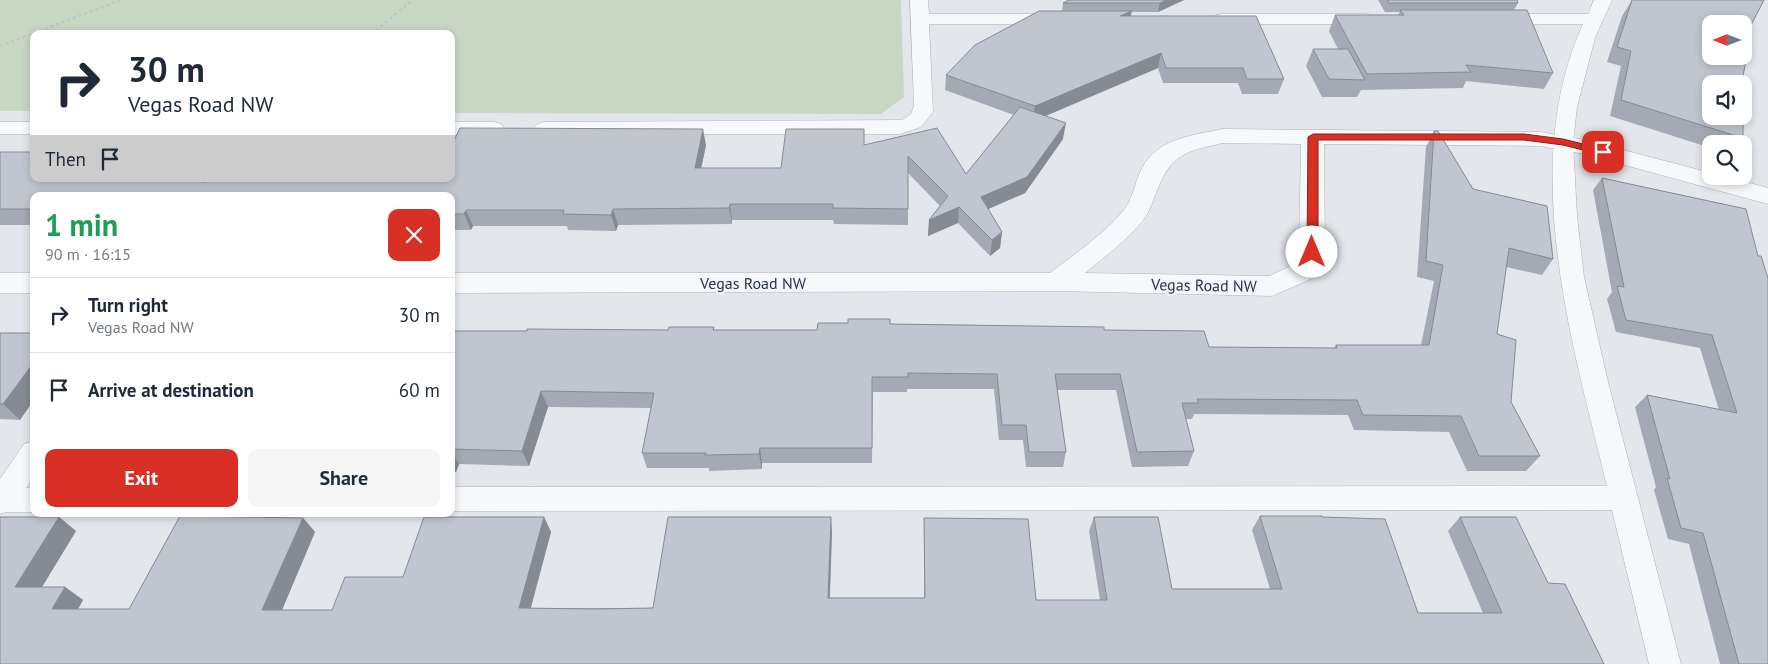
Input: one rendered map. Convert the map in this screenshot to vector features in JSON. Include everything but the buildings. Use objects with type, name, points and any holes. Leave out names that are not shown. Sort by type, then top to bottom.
[{"type":"street","points":[[1056,282],[1112,238],[1136,212],[1154,168],[1167,155],[1184,144],[1223,136],[1524,137],[1563,142],[1768,196]]},
{"type":"street","name":"Vegas Road NW","points":[[455,283],[1056,282],[1272,286],[1300,273],[1312,252],[1313,137]]},
{"type":"street","points":[[0,283],[30,283]]},
{"type":"lane","points":[[1329,0],[1339,19]]},
{"type":"lane","points":[[1476,19],[1598,9],[1586,38],[1566,107],[1563,142],[1566,216],[1572,277],[1595,382],[1665,664]]},
{"type":"lane","points":[[455,128],[894,128],[908,126],[916,122],[923,114],[919,10],[1070,19]]},
{"type":"lane","points":[[1209,19],[1388,19]]},
{"type":"lane","points":[[0,128],[30,128]]},
{"type":"lane","points":[[0,501],[30,458]]},
{"type":"lane","points":[[455,499],[1623,498]]},
{"type":"lane","points":[[0,501],[30,500]]},
{"type":"path","points":[[42,30],[121,0]]},
{"type":"path","points":[[376,30],[413,0]]},
{"type":"path","points":[[0,46],[30,35]]},
{"type":"green space","points":[[0,0],[901,0],[904,97],[881,114],[455,113],[455,30],[30,30],[30,111],[0,111]]},
{"type":"route","points":[[1312,252],[1313,137],[1524,137],[1563,142],[1603,152]]}]
